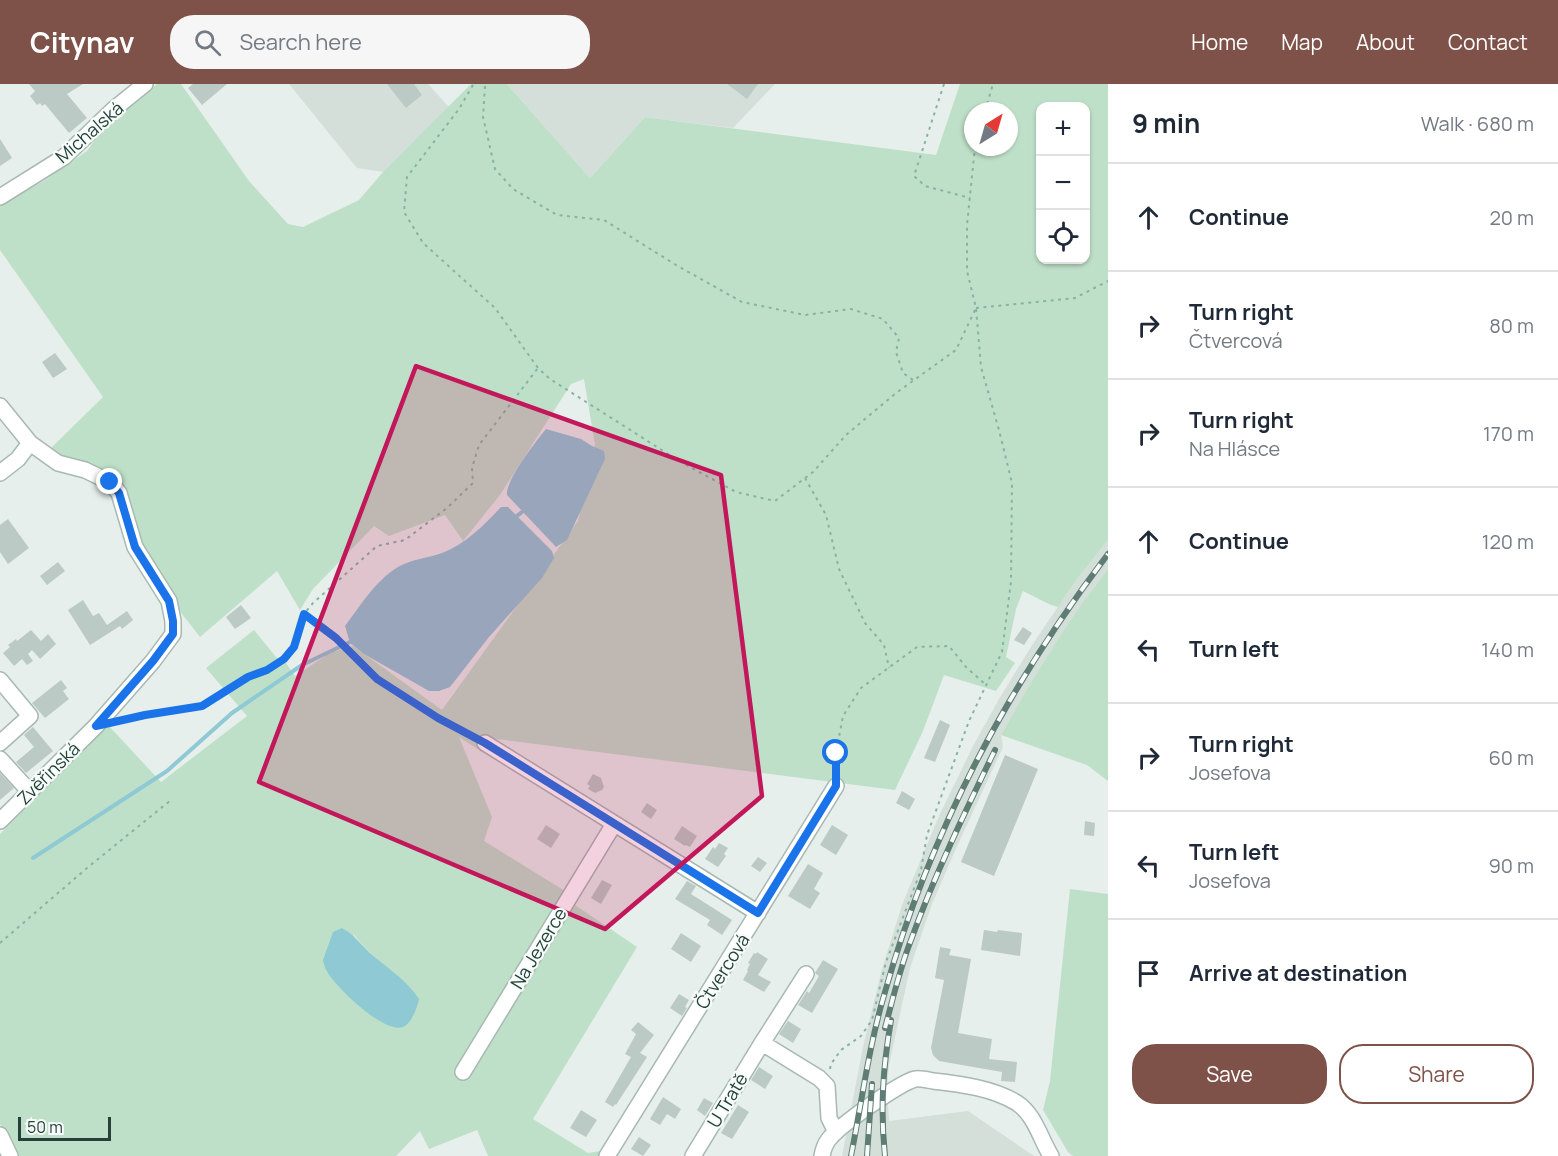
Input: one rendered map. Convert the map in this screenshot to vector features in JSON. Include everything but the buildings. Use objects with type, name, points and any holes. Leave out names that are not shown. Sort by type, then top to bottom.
[{"type":"street","name":"Michalská","points":[[0,197],[64,157],[114,109],[145,84]]},
{"type":"street","name":"Zvěřinská","points":[[0,406],[30,443],[58,463],[85,470],[110,482],[119,493],[135,547],[169,601],[173,621],[173,634],[153,661],[96,726],[0,821]]},
{"type":"street","points":[[0,474],[18,459],[30,443]]},
{"type":"street","points":[[0,680],[30,716],[0,743]]},
{"type":"street","points":[[485,743],[758,913]]},
{"type":"street","points":[[0,759],[30,792]]},
{"type":"street","name":"Čtvercová","points":[[607,1156],[836,786]]},
{"type":"street","name":"Na Jezerce","points":[[463,1072],[614,824]]},
{"type":"street","name":"U Tratě","points":[[693,1156],[806,974]]},
{"type":"street","points":[[762,1043],[819,1078],[827,1086],[829,1118],[836,1132]]},
{"type":"street","points":[[822,1156],[828,1140],[836,1132],[891,1091],[916,1079],[961,1084],[996,1093],[1015,1101],[1031,1117],[1051,1156]]},
{"type":"street","points":[[0,1135],[10,1156]]},
{"type":"path","points":[[944,84],[914,176],[925,186],[970,198]]},
{"type":"path","points":[[988,102],[993,84]]},
{"type":"path","points":[[472,85],[459,109],[407,177],[404,212],[423,243],[495,308],[538,368],[550,379],[680,461],[736,492],[775,501],[813,472],[846,435],[896,393],[957,350],[976,308]]},
{"type":"path","points":[[485,86],[483,117],[495,169],[513,189],[557,215],[604,220],[676,265],[742,302],[805,315],[851,309],[883,319],[899,338],[896,351],[903,373],[914,381]]},
{"type":"path","points":[[827,1086],[831,1064],[841,1050],[861,1036],[872,1020],[886,962],[921,870],[927,835],[969,721],[1002,652],[1011,582],[1012,483],[981,366],[976,308],[967,271],[967,225],[974,156]]},
{"type":"path","points":[[976,308],[1075,298],[1108,281]]},
{"type":"path","points":[[96,726],[202,706],[248,677],[267,670],[284,659],[294,647],[304,614],[313,603],[377,546],[405,540],[447,508],[473,483],[472,468],[479,445],[538,368]]},
{"type":"path","points":[[805,478],[826,515],[839,569],[865,623],[884,645],[889,668]]},
{"type":"path","points":[[304,614],[336,638],[377,679],[438,718],[485,743]]},
{"type":"path","points":[[836,786],[836,753],[843,716],[861,688],[917,647],[949,646],[966,667],[986,685]]},
{"type":"path","points":[[0,943],[171,800]]},
{"type":"highlighted area","points":[[416,366],[721,475],[762,796],[605,929],[259,782]]},
{"type":"shaded area","points":[[289,84],[428,84],[449,107],[383,172],[357,168]]},
{"type":"shaded area","points":[[507,84],[775,84],[733,128],[645,117],[590,178]]},
{"type":"shaded area","points":[[1108,540],[1108,569],[1050,652],[1001,735],[1003,747],[932,904],[910,968],[889,1065],[887,1088],[889,1121],[968,1111],[1034,1156],[842,1156],[863,1047],[882,969],[902,905],[939,816],[999,699],[1077,579]]},
{"type":"green space","points":[[157,84],[181,84],[249,181],[288,224],[303,227],[359,200],[383,172],[471,84],[507,84],[590,178],[645,117],[936,155],[960,84],[1108,84],[1108,540],[1058,607],[1023,591],[1016,609],[1006,657],[1015,663],[996,691],[944,675],[923,731],[895,790],[489,738],[482,752],[459,737],[492,817],[484,841],[565,891],[575,905],[637,947],[533,1119],[588,1153],[601,1151],[608,1156],[488,1156],[477,1130],[429,1149],[420,1131],[396,1156],[16,1156],[0,1124],[0,834],[108,725],[161,782],[247,716],[206,668],[254,630],[276,657],[286,663],[295,676],[330,653],[353,646],[442,710],[578,521],[595,445],[584,379],[571,384],[500,495],[463,541],[445,515],[389,536],[374,526],[313,589],[300,610],[277,571],[200,637],[182,614],[139,548],[120,486],[51,448],[103,397],[0,250],[0,205],[44,181],[87,151],[105,125]],"holes":[[[353,934],[387,968],[367,1013]]]},
{"type":"green space","points":[[1108,569],[1108,781],[1087,765],[1001,735],[1051,650]]},
{"type":"green space","points":[[1070,889],[1108,894],[1108,1156],[1073,1156],[1068,1152],[1043,1110],[1050,1081]]},
{"type":"water","points":[[546,429],[581,439],[604,451],[605,459],[567,540],[556,547],[507,495],[516,471]]},
{"type":"water","points":[[501,507],[508,507],[552,551],[554,558],[542,578],[489,637],[450,687],[439,691],[429,691],[364,654],[350,643],[345,626],[382,579],[403,564],[442,553],[459,545]]},
{"type":"water","points":[[342,928],[403,980],[419,999],[414,1015],[403,1027],[385,1024],[373,1017],[351,999],[327,971],[323,960],[333,932]]},
{"type":"waterway","points":[[513,519],[522,512]]},
{"type":"waterway","points":[[33,858],[167,771],[232,713],[302,665],[352,641]]},
{"type":"railway","points":[[851,1156],[879,1012],[903,933],[949,818],[1005,708],[1037,656],[1108,554]]},
{"type":"railway","points":[[885,1028],[903,961],[920,915],[995,750]]},
{"type":"railway","points":[[885,1156],[883,1088],[891,1020]]},
{"type":"railway","points":[[867,1156],[872,1084]]},
{"type":"route","points":[[110,482],[119,493],[135,547],[169,601],[173,634],[153,661],[96,726],[202,706],[248,677],[267,670],[284,659],[294,647],[304,614],[336,638],[377,679],[438,718],[485,743],[758,913],[836,786],[836,753]]}]
